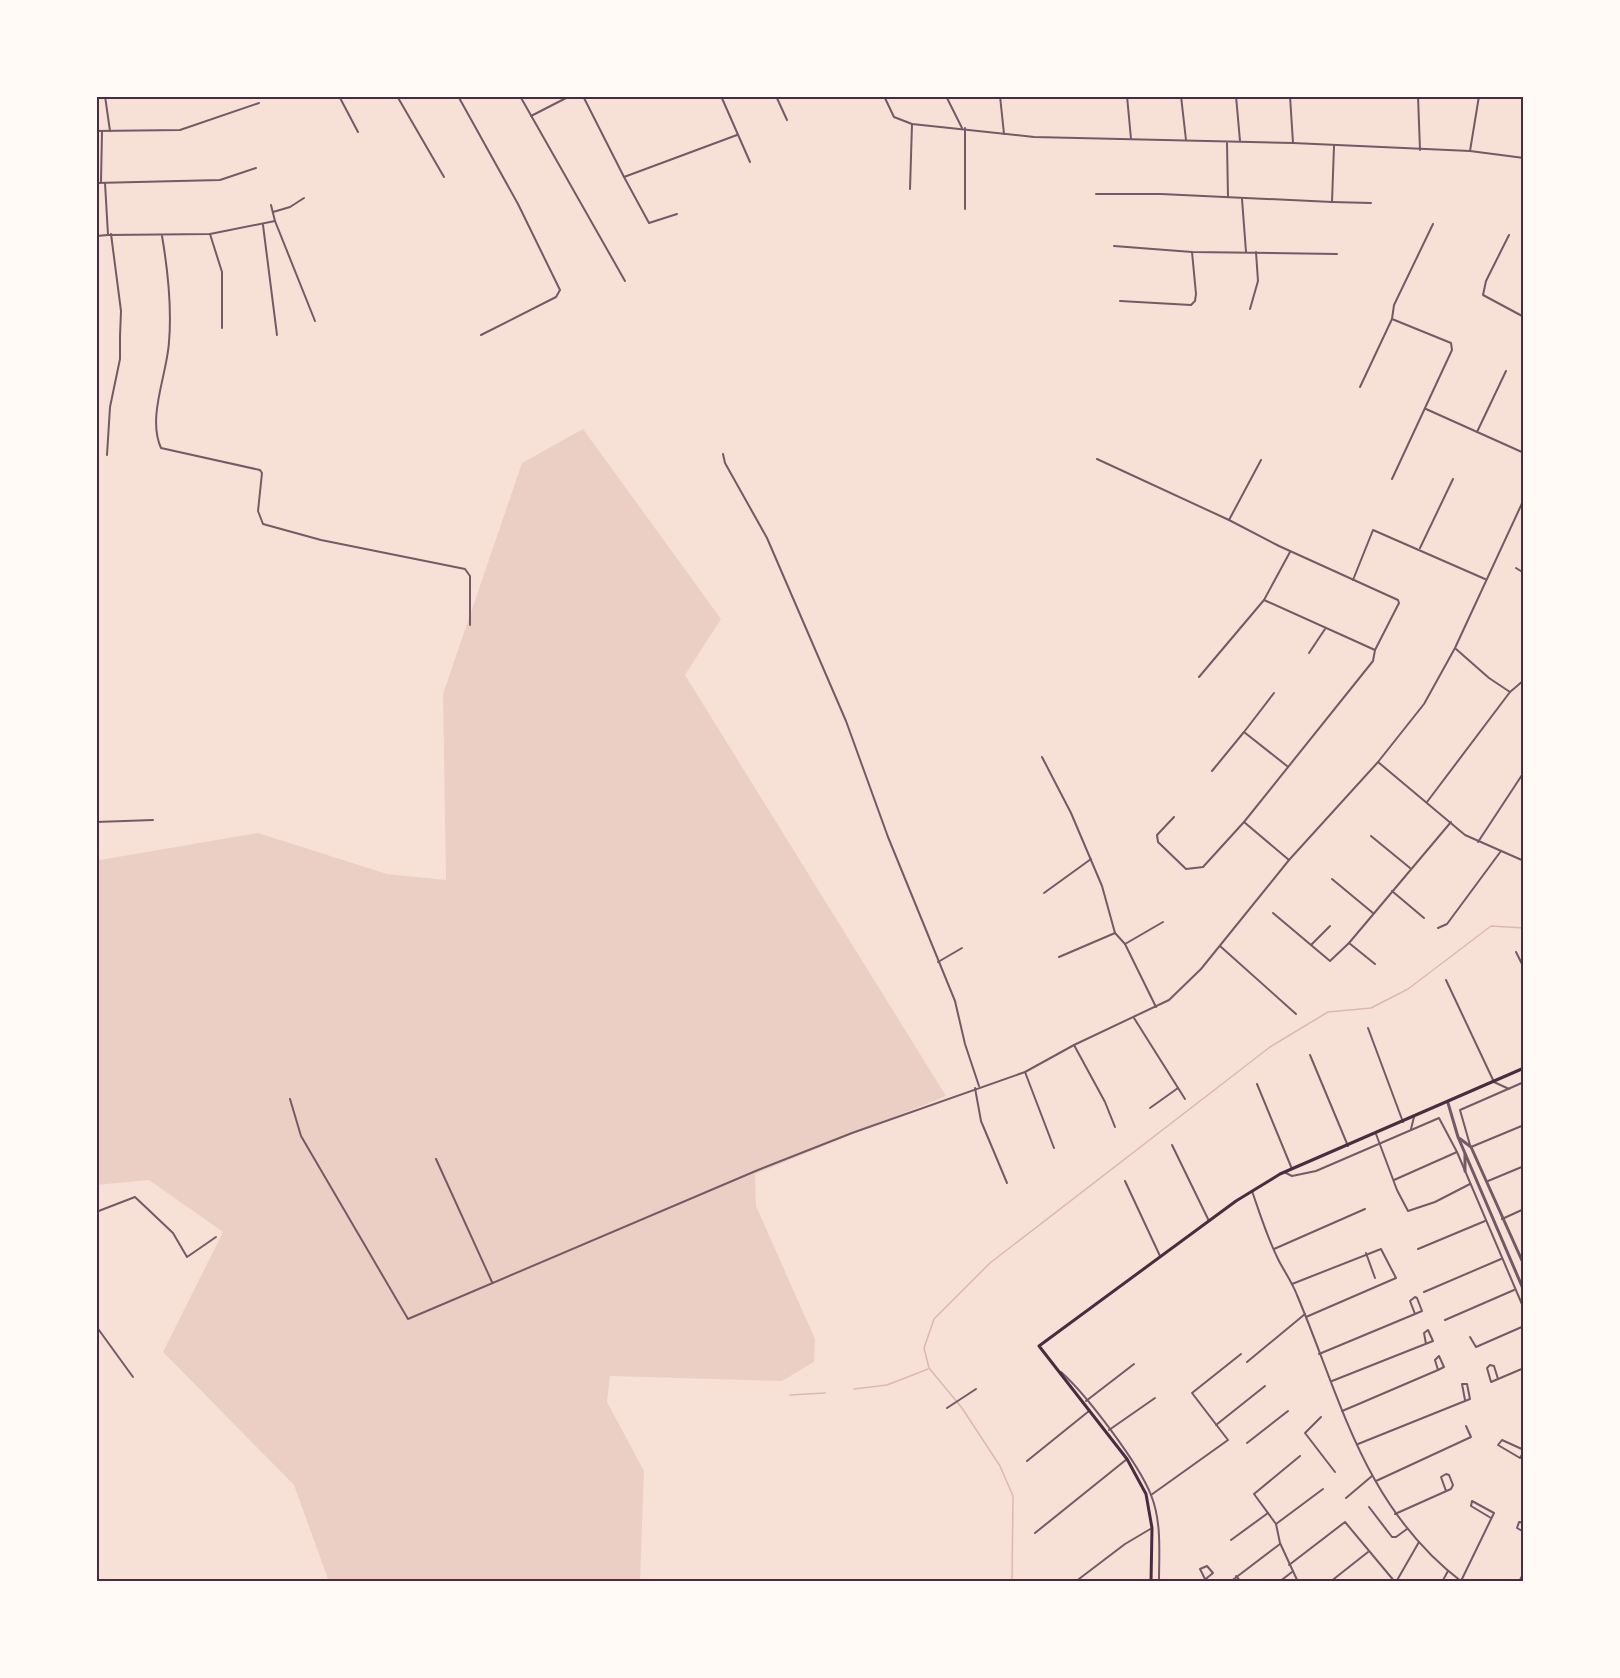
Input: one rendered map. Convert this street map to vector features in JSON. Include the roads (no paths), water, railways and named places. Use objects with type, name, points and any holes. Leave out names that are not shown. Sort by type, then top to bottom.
[{"type":"main road","points":[[1151,1582],[1152,1528],[1146,1494],[1128,1459],[1089,1411],[1062,1372],[1039,1346],[1209,1221],[1284,1172],[1448,1103],[1524,1068]]},
{"type":"street","points":[[105,96],[110,131]]},
{"type":"street","points":[[339,96],[357,132]]},
{"type":"street","points":[[397,96],[444,177]]},
{"type":"street","points":[[458,96],[518,204],[560,290],[556,297],[481,335]]},
{"type":"street","points":[[520,96],[625,281]]},
{"type":"street","points":[[531,116],[570,96]]},
{"type":"street","points":[[583,96],[649,223],[677,214]]},
{"type":"street","points":[[721,96],[750,162]]},
{"type":"street","points":[[776,96],[787,120]]},
{"type":"street","points":[[884,96],[894,117],[912,124],[1034,137],[1293,143],[1420,151],[1470,151],[1524,158]]},
{"type":"street","points":[[946,96],[964,128],[965,209]]},
{"type":"street","points":[[1000,96],[1004,134]]},
{"type":"street","points":[[1127,96],[1131,139]]},
{"type":"street","points":[[1181,96],[1186,140]]},
{"type":"street","points":[[1236,96],[1240,142]]},
{"type":"street","points":[[1290,96],[1293,143]]},
{"type":"street","points":[[1418,96],[1420,151]]},
{"type":"street","points":[[1470,151],[1479,96]]},
{"type":"street","points":[[96,131],[180,130],[259,103]]},
{"type":"street","points":[[910,189],[912,124]]},
{"type":"street","points":[[102,131],[103,183],[121,311],[120,359],[110,407],[107,455]]},
{"type":"street","points":[[624,177],[737,135]]},
{"type":"street","points":[[1227,142],[1228,197]]},
{"type":"street","points":[[1332,202],[1334,146]]},
{"type":"street","points":[[96,183],[220,180],[256,168]]},
{"type":"street","points":[[1096,194],[1371,203]]},
{"type":"street","points":[[273,212],[290,207],[304,198]]},
{"type":"street","points":[[1242,199],[1246,252]]},
{"type":"street","points":[[271,205],[315,321]]},
{"type":"street","points":[[96,236],[210,234],[276,221]]},
{"type":"street","points":[[1360,387],[1433,224]]},
{"type":"street","points":[[263,225],[277,335]]},
{"type":"street","points":[[210,234],[221,267],[222,328]]},
{"type":"street","points":[[1509,235],[1486,281],[1483,295],[1524,317]]},
{"type":"street","points":[[162,236],[170,286],[170,343],[158,411],[161,448],[260,470],[262,473],[258,511],[263,524],[269,527],[384,554],[465,569],[470,576],[470,625]]},
{"type":"street","points":[[1114,246],[1192,252],[1337,254]]},
{"type":"street","points":[[1120,302],[1191,304],[1195,301],[1196,294],[1192,252]]},
{"type":"street","points":[[1250,309],[1258,281],[1256,252]]},
{"type":"street","points":[[1392,319],[1451,343],[1449,359],[1392,478]]},
{"type":"street","points":[[1477,432],[1506,371]]},
{"type":"street","points":[[1426,409],[1524,453]]},
{"type":"street","points":[[723,454],[724,463],[767,538],[842,712],[955,1001],[965,1044],[980,1087]]},
{"type":"street","points":[[1097,459],[1399,601],[1375,650],[1373,661],[1244,822],[1203,867],[1186,869],[1157,838],[1174,817]]},
{"type":"street","points":[[1229,520],[1261,460]]},
{"type":"street","points":[[1420,548],[1453,479]]},
{"type":"street","points":[[290,1099],[302,1136],[408,1318],[768,1166],[975,1088],[1024,1072],[1074,1045],[1156,1007],[1178,992],[1220,946],[1289,860],[1378,762],[1424,704],[1455,648],[1524,499]]},
{"type":"street","points":[[1353,580],[1373,530],[1420,548],[1485,579]]},
{"type":"street","points":[[1199,677],[1264,600],[1290,551]]},
{"type":"street","points":[[1516,568],[1524,573]]},
{"type":"street","points":[[1264,600],[1375,650]]},
{"type":"street","points":[[1309,653],[1325,629]]},
{"type":"street","points":[[1455,648],[1489,678],[1510,692]]},
{"type":"street","points":[[1427,802],[1510,692],[1524,680]]},
{"type":"street","points":[[1212,771],[1274,693]]},
{"type":"street","points":[[1244,732],[1287,766]]},
{"type":"street","points":[[1042,757],[1091,859],[1102,886],[1115,933],[1125,944],[1156,1007]]},
{"type":"street","points":[[1378,762],[1478,842],[1524,861]]},
{"type":"street","points":[[1478,842],[1524,772]]},
{"type":"street","points":[[96,822],[153,820]]},
{"type":"street","points":[[1244,822],[1289,860]]},
{"type":"street","points":[[1272,913],[1330,961],[1349,943],[1451,822]]},
{"type":"street","points":[[1371,836],[1411,868]]},
{"type":"street","points":[[1438,928],[1447,924],[1501,851]]},
{"type":"street","points":[[1044,893],[1091,859]]},
{"type":"street","points":[[1332,879],[1373,914]]},
{"type":"street","points":[[1392,891],[1424,918]]},
{"type":"street","points":[[1125,944],[1163,922]]},
{"type":"street","points":[[1311,945],[1330,926]]},
{"type":"street","points":[[1059,957],[1115,933]]},
{"type":"street","points":[[1349,943],[1375,964]]},
{"type":"street","points":[[1220,946],[1296,1014]]},
{"type":"street","points":[[938,962],[962,948]]},
{"type":"street","points":[[1516,952],[1524,968]]},
{"type":"street","points":[[1446,980],[1494,1082],[1509,1089]]},
{"type":"street","points":[[1134,1018],[1185,1099]]},
{"type":"street","points":[[1368,1028],[1403,1122]]},
{"type":"street","points":[[1074,1045],[1105,1102],[1115,1127]]},
{"type":"street","points":[[1310,1055],[1348,1146]]},
{"type":"street","points":[[1024,1072],[1054,1148]]},
{"type":"street","points":[[1524,1082],[1460,1110],[1471,1146],[1524,1265]]},
{"type":"street","points":[[1257,1084],[1292,1168]]},
{"type":"street","points":[[975,1088],[981,1121],[1006,1183]]},
{"type":"street","points":[[1150,1108],[1178,1088]]},
{"type":"street","points":[[1448,1103],[1458,1137],[1524,1291]]},
{"type":"street","points":[[1411,1129],[1414,1117]]},
{"type":"street","points":[[1284,1172],[1292,1176],[1316,1171],[1439,1118],[1457,1152],[1524,1309]]},
{"type":"street","points":[[1471,1146],[1524,1125]]},
{"type":"street","points":[[1384,1130],[1388,1140]]},
{"type":"street","points":[[1376,1134],[1408,1211],[1435,1202],[1470,1184]]},
{"type":"street","points":[[1458,1137],[1471,1146]]},
{"type":"street","points":[[1172,1145],[1209,1221]]},
{"type":"street","points":[[1394,1180],[1457,1152]]},
{"type":"street","points":[[1465,1152],[1465,1171]]},
{"type":"street","points":[[436,1159],[492,1282]]},
{"type":"street","points":[[1486,1182],[1524,1166]]},
{"type":"street","points":[[1125,1181],[1160,1256]]},
{"type":"street","points":[[1252,1191],[1274,1249],[1305,1316],[1341,1411],[1374,1482],[1395,1514],[1419,1542],[1462,1582],[1491,1518],[1492,1510],[1472,1501],[1471,1506],[1491,1518]]},
{"type":"street","points":[[96,1212],[135,1197],[172,1233],[187,1257],[216,1238]]},
{"type":"street","points":[[1274,1249],[1365,1209]]},
{"type":"street","points":[[1502,1218],[1524,1209]]},
{"type":"street","points":[[1418,1249],[1485,1221]]},
{"type":"street","points":[[1247,1362],[1305,1316],[1396,1278],[1381,1249],[1292,1284]]},
{"type":"street","points":[[1518,1253],[1524,1251]]},
{"type":"street","points":[[1366,1253],[1375,1278]]},
{"type":"street","points":[[1424,1292],[1501,1259]]},
{"type":"street","points":[[1445,1320],[1514,1290]]},
{"type":"street","points":[[1319,1354],[1415,1314],[1422,1311],[1415,1297],[1410,1301],[1415,1314]]},
{"type":"street","points":[[96,1326],[133,1377]]},
{"type":"street","points":[[1470,1337],[1476,1347],[1524,1326]]},
{"type":"street","points":[[1331,1381],[1426,1344]]},
{"type":"street","points":[[1151,1495],[1228,1440],[1192,1393],[1241,1354]]},
{"type":"street","points":[[1086,1401],[1134,1364]]},
{"type":"street","points":[[1498,1379],[1494,1366],[1491,1365],[1487,1368],[1491,1382],[1524,1368]]},
{"type":"street","points":[[1341,1411],[1438,1370]]},
{"type":"street","points":[[1062,1372],[1109,1430],[1139,1472],[1151,1495],[1158,1528],[1159,1582]]},
{"type":"street","points":[[1357,1444],[1466,1400],[1472,1396],[1467,1384],[1462,1384],[1466,1400]]},
{"type":"street","points":[[1216,1425],[1265,1386]]},
{"type":"street","points":[[947,1408],[975,1389]]},
{"type":"street","points":[[1109,1430],[1155,1398]]},
{"type":"street","points":[[1027,1461],[1089,1411]]},
{"type":"street","points":[[1247,1443],[1288,1411]]},
{"type":"street","points":[[1320,1417],[1305,1433],[1335,1472]]},
{"type":"street","points":[[1374,1482],[1471,1437],[1466,1426]]},
{"type":"street","points":[[1502,1440],[1524,1450],[1520,1458],[1498,1445],[1502,1440]]},
{"type":"street","points":[[1298,1582],[1280,1544],[1276,1524],[1254,1494],[1300,1456]]},
{"type":"street","points":[[1035,1533],[1128,1459]]},
{"type":"street","points":[[1395,1514],[1446,1491],[1453,1485],[1449,1475],[1446,1474],[1441,1477],[1446,1491]]},
{"type":"street","points":[[1346,1498],[1372,1476]]},
{"type":"street","points":[[1276,1524],[1323,1489]]},
{"type":"street","points":[[1369,1507],[1392,1537],[1396,1538],[1407,1529]]},
{"type":"street","points":[[1232,1540],[1268,1512]]},
{"type":"street","points":[[1289,1565],[1345,1522],[1395,1582],[1419,1542]]},
{"type":"street","points":[[1524,1523],[1519,1522],[1517,1528],[1524,1532]]},
{"type":"street","points":[[1075,1582],[1125,1544],[1152,1528]]},
{"type":"street","points":[[1230,1582],[1280,1544]]},
{"type":"street","points":[[1330,1582],[1368,1552]]},
{"type":"street","points":[[1207,1566],[1213,1572],[1204,1581],[1200,1569],[1207,1566]]},
{"type":"street","points":[[1442,1582],[1448,1571]]},
{"type":"street","points":[[1279,1582],[1292,1572]]},
{"type":"street","points":[[1519,1582],[1524,1572]]},
{"type":"street","points":[[1236,1576],[1241,1582]]},
{"type":"waterway","points":[[1012,1582],[1013,1496],[1000,1466],[962,1408],[929,1368],[924,1348],[934,1319],[990,1263],[1270,1047],[1328,1012],[1371,1008],[1408,989],[1491,926],[1524,928]]},
{"type":"waterway","points":[[854,1389],[887,1385],[928,1369]]},
{"type":"waterway","points":[[790,1395],[825,1393]]}]
